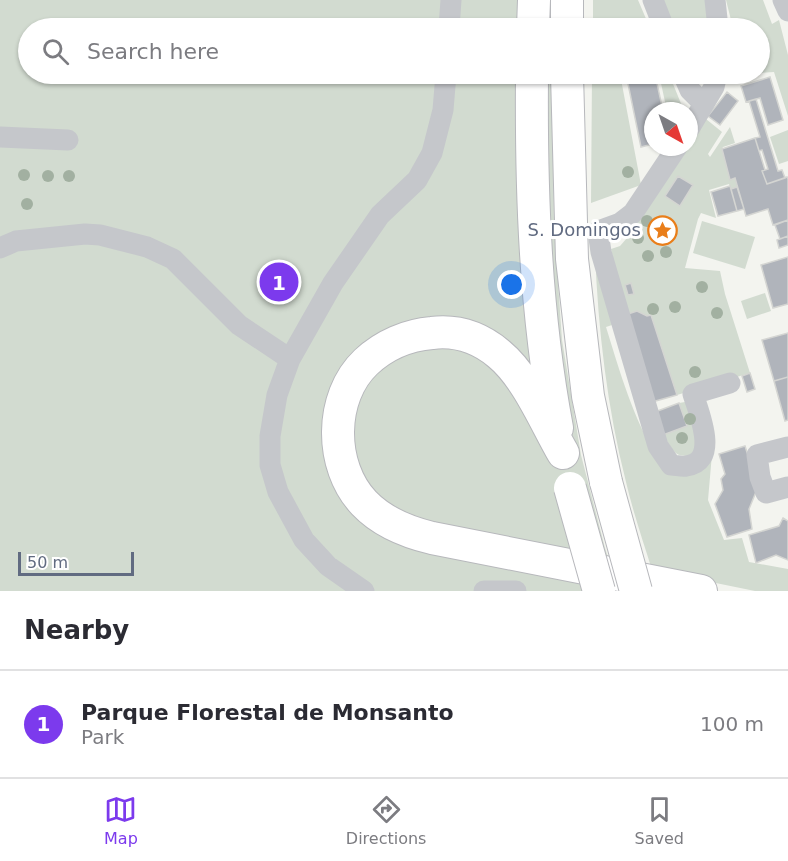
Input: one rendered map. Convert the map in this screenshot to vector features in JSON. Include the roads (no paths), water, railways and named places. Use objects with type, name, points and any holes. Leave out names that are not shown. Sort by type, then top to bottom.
[{"type":"highway","points":[[533,18],[534,0]]},
{"type":"highway","points":[[567,0],[567,18]]},
{"type":"highway","points":[[532,84],[536,254],[546,357],[570,488],[599,591]]},
{"type":"highway","points":[[567,84],[570,232],[577,318],[588,396],[606,482],[636,591]]},
{"type":"highway","points":[[563,453],[512,366],[489,346],[459,334],[424,333],[392,344],[377,353],[365,362],[348,387],[339,415],[339,446],[344,470],[353,489],[374,512],[400,528],[432,538],[701,591]]},
{"type":"street","points":[[450,18],[451,0]]},
{"type":"street","points":[[653,0],[660,18]]},
{"type":"street","points":[[715,0],[717,18]]},
{"type":"street","points":[[783,0],[788,11]]},
{"type":"street","points":[[364,591],[328,566],[304,540],[278,492],[270,465],[270,436],[277,395],[290,358],[333,283],[380,215],[417,180],[432,153],[443,110],[445,84]]},
{"type":"street","points":[[687,84],[704,105]]},
{"type":"street","points":[[698,115],[715,84]]},
{"type":"street","points":[[0,137],[68,140]]},
{"type":"street","points":[[672,156],[633,213],[620,223],[598,231],[601,252],[658,446],[671,465],[686,466],[698,461],[706,446],[702,421],[693,394],[730,383]]},
{"type":"street","points":[[0,248],[16,242],[85,234],[100,235],[147,247],[173,259],[239,325],[290,358]]},
{"type":"street","points":[[788,447],[757,455],[760,477],[766,493],[788,487]]},
{"type":"street","points":[[484,591],[516,591]]},
{"type":"place","name":"S. Domingos","points":[[662,230]]},
{"type":"place","name":"Parque Florestal de Monsanto","points":[[279,282]]}]
